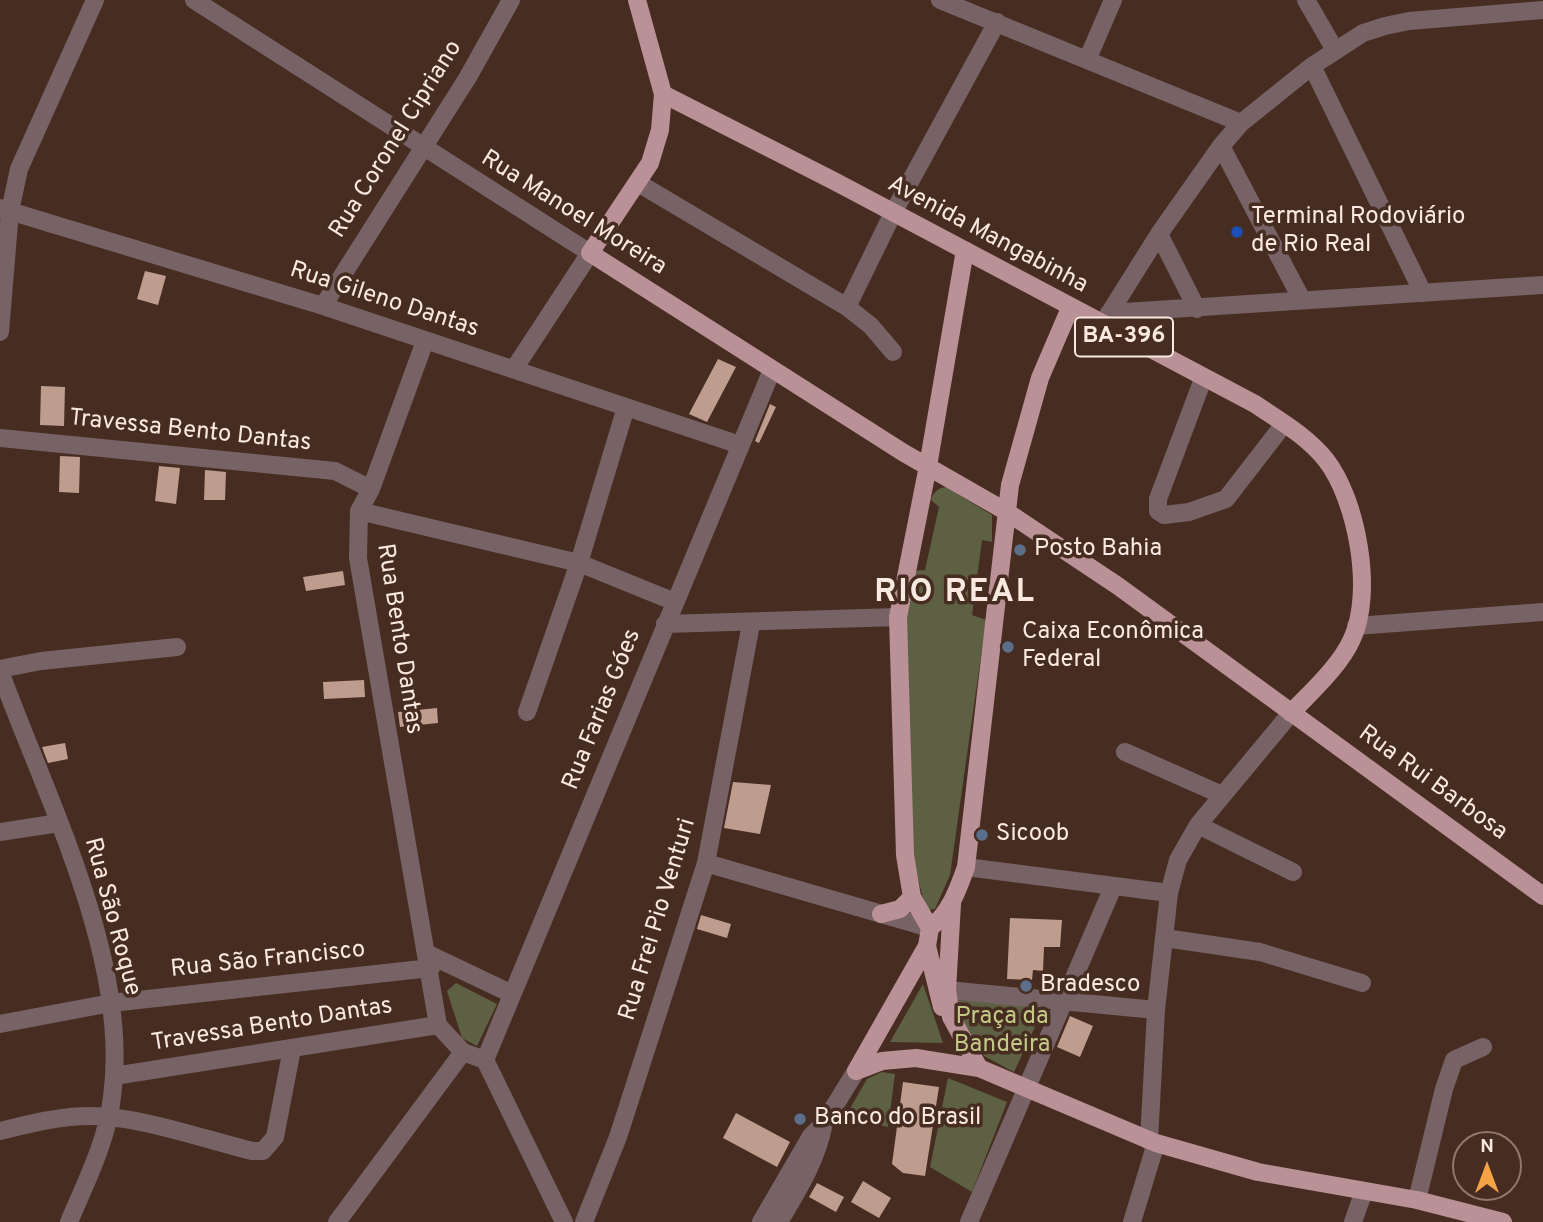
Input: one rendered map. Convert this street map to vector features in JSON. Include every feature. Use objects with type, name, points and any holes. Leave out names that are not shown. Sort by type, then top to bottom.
[{"type":"main road","points":[[590,253],[638,183],[657,145],[663,116],[663,94],[637,0]]},
{"type":"main road","name":"Avenida Mangabinha","points":[[663,94],[965,250],[1070,308],[1105,319],[1203,379],[1255,404],[1309,442],[1328,462],[1344,494],[1355,526],[1360,556],[1356,626],[1342,653],[1291,713]]},
{"type":"main road","points":[[965,250],[928,466],[898,617],[901,778],[905,855],[912,897],[928,937],[940,1004],[951,1017],[979,1068]]},
{"type":"main road","name":"Rua Manoel Moreira","points":[[590,253],[772,370],[1007,512]]},
{"type":"main road","points":[[856,1071],[928,937],[952,901],[966,867],[1012,474],[1049,352],[1070,308]]},
{"type":"main road","points":[[1007,512],[1118,586],[1291,713]]},
{"type":"main road","name":"Rua Rui Barbosa","points":[[1291,713],[1543,896]]},
{"type":"main road","points":[[881,914],[900,909],[912,897]]},
{"type":"main road","points":[[951,1017],[947,990],[952,901]]},
{"type":"main road","points":[[856,1071],[883,1061],[916,1058],[979,1068],[1152,1142],[1258,1172],[1417,1200],[1502,1222]]},
{"type":"street","points":[[0,332],[5,209],[23,159],[95,0]]},
{"type":"street","name":"Rua Manoel Moreira","points":[[194,0],[421,148],[590,253]]},
{"type":"street","name":"Rua Coronel Cipriano","points":[[323,306],[468,77],[511,0]]},
{"type":"street","points":[[940,0],[1088,58],[1241,123]]},
{"type":"street","points":[[1088,58],[1113,0]]},
{"type":"street","points":[[1306,0],[1335,50]]},
{"type":"street","points":[[1105,319],[1159,234],[1222,146],[1241,123],[1312,66],[1363,33],[1409,20],[1543,10]]},
{"type":"street","points":[[847,307],[893,213],[997,22]]},
{"type":"street","points":[[1312,66],[1423,293]]},
{"type":"street","points":[[1222,146],[1301,300]]},
{"type":"street","points":[[638,183],[847,307],[871,326],[893,352]]},
{"type":"street","name":"Rua Gileno Dantas","points":[[5,209],[323,306],[740,445]]},
{"type":"street","points":[[1159,234],[1197,309]]},
{"type":"street","points":[[514,369],[590,253]]},
{"type":"street","points":[[1105,319],[1301,300],[1543,285]]},
{"type":"street","name":"Rua Bento Dantas","points":[[425,341],[371,489],[359,511],[358,558],[430,961],[438,1025]]},
{"type":"street","name":"Rua Farias Góes","points":[[485,1060],[772,370]]},
{"type":"street","points":[[1203,379],[1158,499],[1158,511],[1164,515],[1189,512],[1226,499],[1284,424]]},
{"type":"street","points":[[527,712],[579,563],[626,407]]},
{"type":"street","name":"Travessa Bento Dantas","points":[[0,438],[335,471],[371,489]]},
{"type":"street","points":[[359,511],[579,563],[675,602]]},
{"type":"street","points":[[1356,626],[1543,612]]},
{"type":"street","points":[[665,624],[751,624],[898,617]]},
{"type":"street","name":"Rua Frei Pio Venturi","points":[[584,1222],[618,1137],[706,863],[751,624]]},
{"type":"street","points":[[0,670],[41,661],[177,647]]},
{"type":"street","name":"Rua São Roque","points":[[0,670],[59,823],[90,916],[111,1003],[114,1076],[109,1117],[69,1222]]},
{"type":"street","points":[[1132,1222],[1152,1142],[1156,1010],[1169,893],[1178,860],[1198,825],[1291,713]]},
{"type":"street","points":[[1125,752],[1222,795]]},
{"type":"street","points":[[0,832],[59,823]]},
{"type":"street","points":[[1198,825],[1293,872]]},
{"type":"street","points":[[706,863],[881,914],[928,937]]},
{"type":"street","points":[[966,867],[1169,893]]},
{"type":"street","points":[[970,1222],[1113,887]]},
{"type":"street","points":[[1165,938],[1260,952],[1362,983]]},
{"type":"street","points":[[430,961],[512,994]]},
{"type":"street","name":"Rua São Francisco","points":[[0,1024],[111,1003],[430,961]]},
{"type":"street","points":[[947,990],[1156,1010]]},
{"type":"street","points":[[438,1025],[463,1052],[485,1060],[564,1222]]},
{"type":"street","name":"Travessa Bento Dantas","points":[[114,1076],[438,1025]]},
{"type":"street","points":[[1417,1200],[1444,1089],[1454,1060],[1483,1047]]},
{"type":"street","points":[[0,1131],[72,1117],[109,1117],[252,1151],[263,1151],[275,1137],[292,1049]]},
{"type":"street","points":[[337,1222],[463,1052]]},
{"type":"street","points":[[761,1222],[811,1136],[824,1124],[856,1071]]},
{"type":"street","points":[[779,1222],[820,1147],[824,1124]]},
{"type":"street","points":[[1353,1222],[1364,1191]]},
{"type":"green space","points":[[946,487],[992,515],[992,542],[982,540],[972,615],[986,620],[950,875],[935,909],[926,910],[911,851],[904,622],[914,571],[925,570],[939,507],[931,500],[936,491]]},
{"type":"green space","points":[[456,983],[497,1004],[477,1046],[462,1038],[447,991]]},
{"type":"green space","name":"Praça da Bandeira","points":[[923,984],[943,1043],[890,1042]]},
{"type":"green space","name":"Praça da Bandeira","points":[[958,1000],[1036,1006],[1041,1014],[1014,1072],[984,1056],[955,1010]]},
{"type":"green space","points":[[882,1072],[895,1074],[888,1127],[845,1117],[867,1079]]},
{"type":"green space","name":"Praça da Bandeira","points":[[948,1078],[1007,1102],[972,1192],[930,1167]]},
{"type":"building","points":[[145,271],[166,276],[158,305],[137,299]]},
{"type":"building","points":[[718,359],[736,367],[707,422],[689,414]]},
{"type":"building","points":[[41,386],[65,387],[64,426],[40,425]]},
{"type":"building","points":[[770,404],[776,407],[759,443],[755,441]]},
{"type":"building","points":[[60,456],[80,457],[79,493],[59,492]]},
{"type":"building","points":[[159,466],[180,468],[176,504],[155,501]]},
{"type":"building","points":[[205,470],[226,472],[225,500],[204,500]]},
{"type":"building","points":[[343,571],[345,585],[306,591],[303,577]]},
{"type":"building","points":[[364,680],[365,697],[324,699],[323,682]]},
{"type":"building","points":[[437,708],[438,723],[400,727],[398,712]]},
{"type":"building","points":[[65,743],[68,759],[48,763],[42,747]]},
{"type":"building","points":[[733,782],[771,785],[760,834],[724,828]]},
{"type":"building","points":[[701,915],[731,924],[727,938],[697,929]]},
{"type":"building","points":[[1010,918],[1062,920],[1060,947],[1044,947],[1043,971],[1033,970],[1032,980],[1007,979]]},
{"type":"building","points":[[1070,1016],[1093,1026],[1080,1057],[1057,1047]]},
{"type":"building","points":[[903,1082],[939,1087],[925,1176],[903,1173],[892,1164]]},
{"type":"building","points":[[736,1113],[790,1142],[777,1167],[723,1138]]},
{"type":"building","points":[[863,1181],[891,1198],[879,1218],[851,1202]]},
{"type":"building","points":[[817,1183],[844,1197],[836,1212],[809,1197]]},
{"type":"place","name":"Terminal Rodoviário de Rio Real","points":[[1237,232]]},
{"type":"place","name":"Posto Bahia","points":[[1020,550]]},
{"type":"place","name":"Caixa Econômica Federal","points":[[1008,647]]},
{"type":"place","name":"Sicoob","points":[[982,835]]},
{"type":"place","name":"Bradesco","points":[[1026,986]]},
{"type":"place","name":"Banco do Brasil","points":[[800,1119]]},
{"type":"district","name":"RIO REAL","points":[[955,595]]}]
